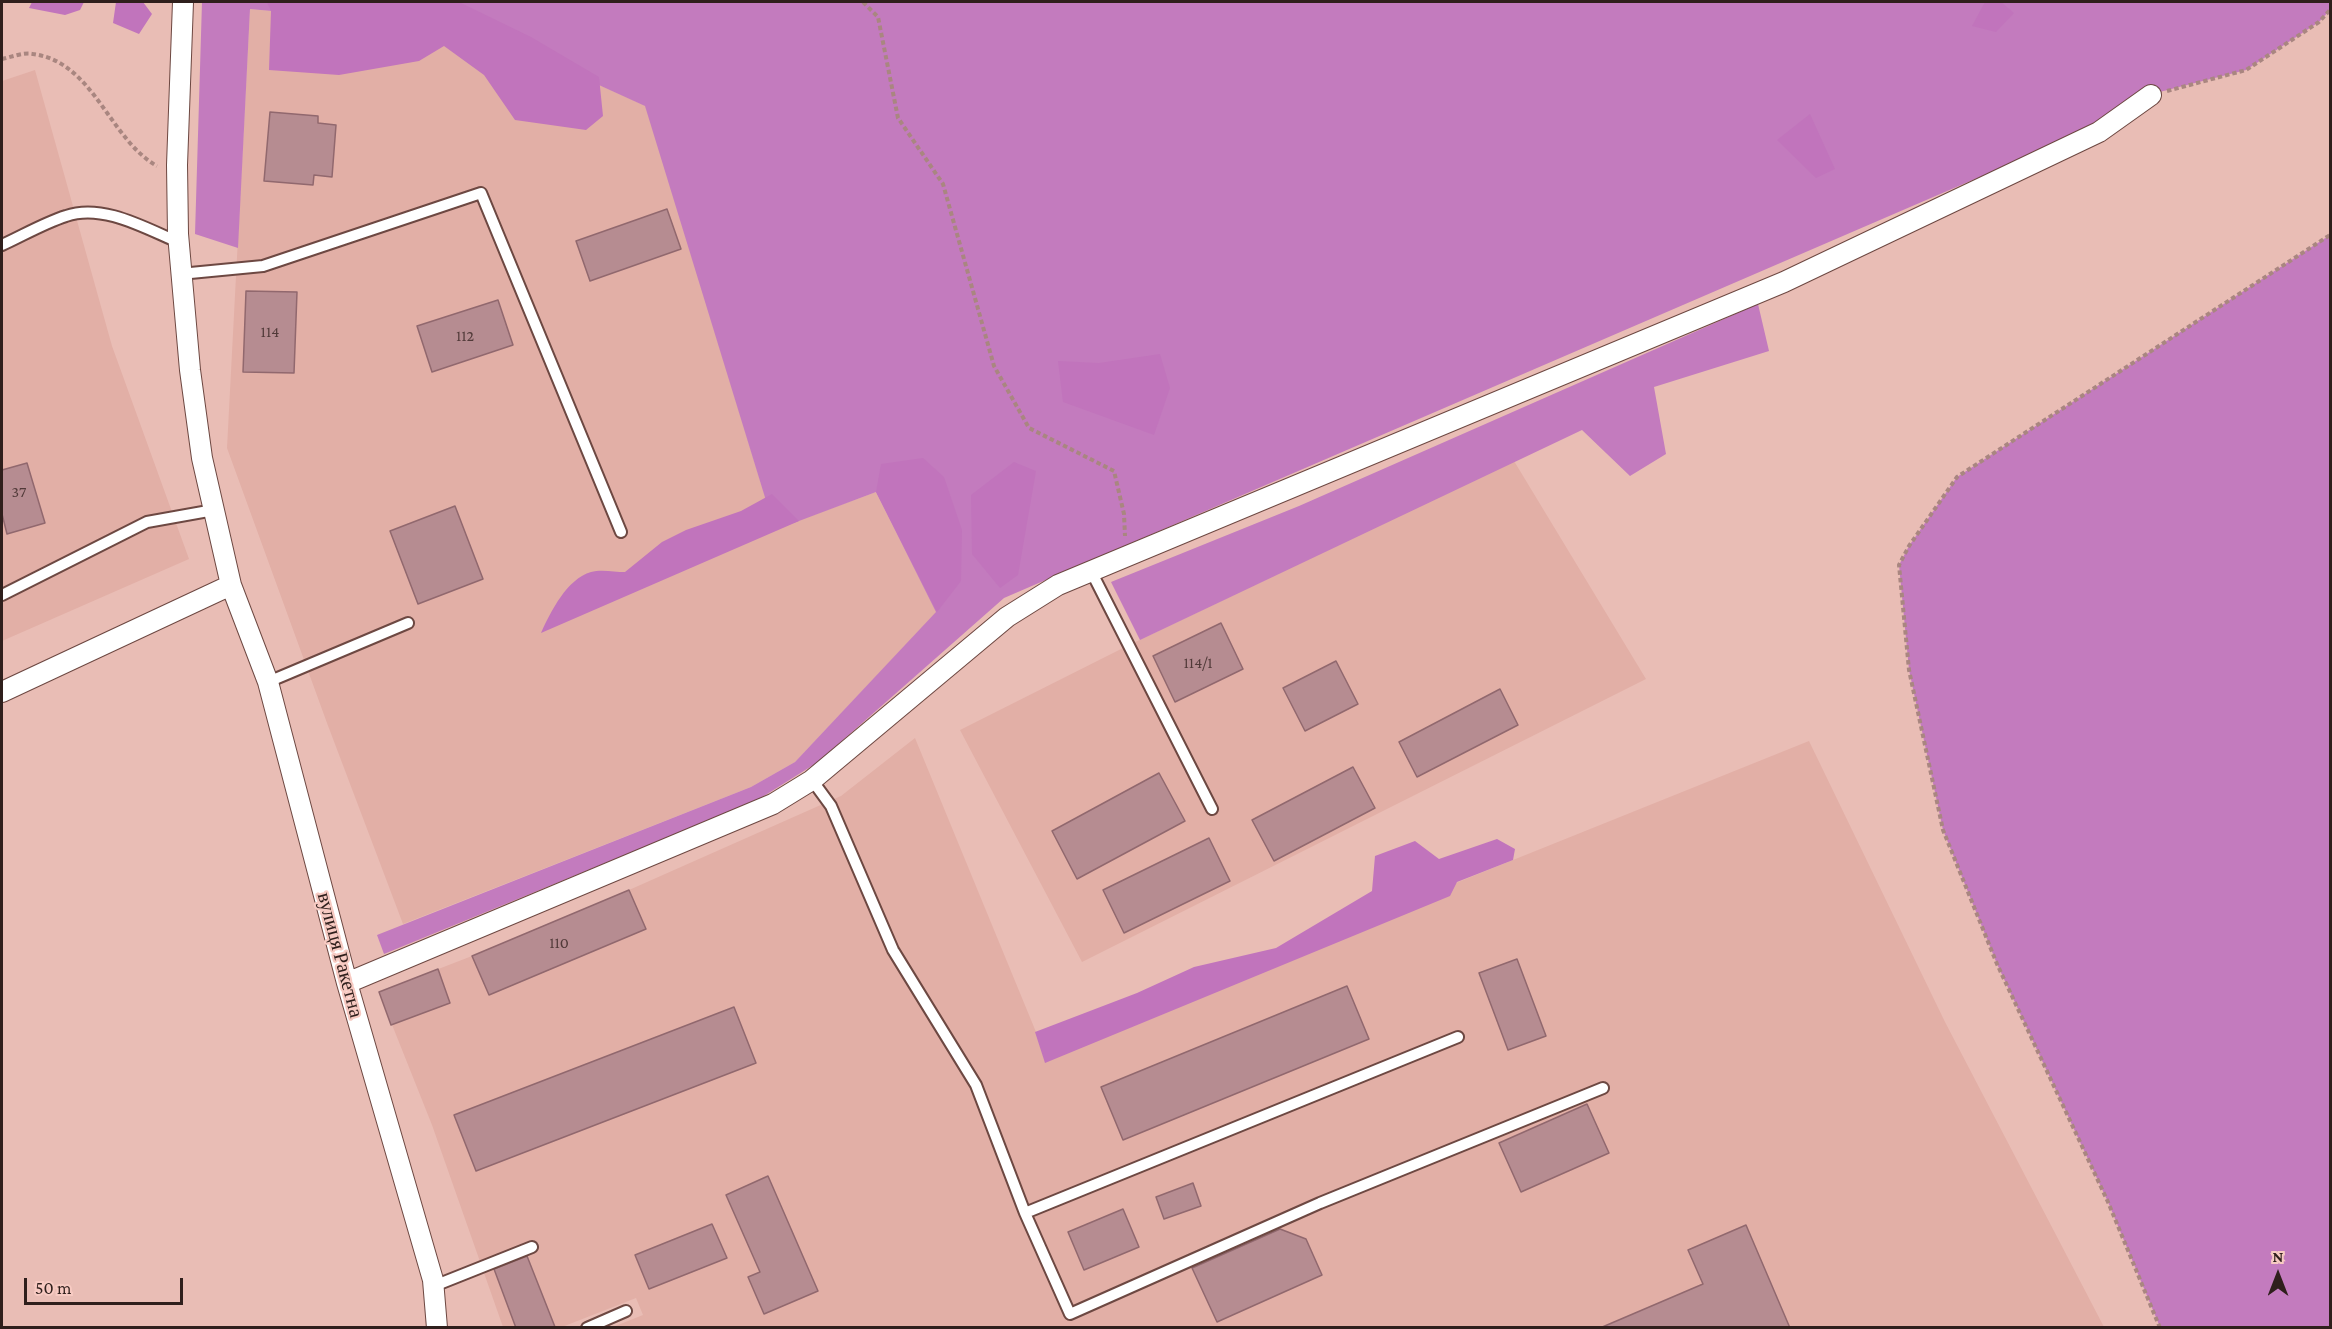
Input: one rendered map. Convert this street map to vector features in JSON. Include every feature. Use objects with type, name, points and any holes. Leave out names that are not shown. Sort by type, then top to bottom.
[{"type":"street","name":"вулиця Ракетна","points":[[183,2],[177,165],[178,242],[202,458],[231,585],[268,682],[347,983],[434,1286],[438,1328]]},
{"type":"street","points":[[347,983],[773,804],[812,780],[1007,617],[1058,585],[1784,282],[2099,132],[2151,95]]},
{"type":"street","points":[[2,692],[231,585]]},
{"type":"lane","points":[[180,274],[264,266],[481,193],[621,532]]},
{"type":"lane","points":[[2,245],[67,215],[90,213],[126,221],[178,242]]},
{"type":"lane","points":[[2,595],[147,522],[214,510]]},
{"type":"lane","points":[[1091,571],[1212,809]]},
{"type":"lane","points":[[268,682],[408,624]]},
{"type":"lane","points":[[812,780],[831,806],[893,950],[976,1085],[1025,1213],[1070,1314],[1320,1203],[1603,1088]]},
{"type":"lane","points":[[1025,1213],[1458,1037]]},
{"type":"lane","points":[[434,1286],[532,1248]]},
{"type":"lane","points":[[587,1328],[626,1311]]},
{"type":"path","points":[[862,2],[878,17],[898,118],[943,184],[994,366],[1029,428],[1114,471],[1124,514],[1126,557]]},
{"type":"path","points":[[2151,95],[2246,70],[2319,22],[2331,10]]},
{"type":"path","points":[[2,59],[32,53],[59,63],[86,85],[125,136],[156,166],[177,165]]},
{"type":"path","points":[[2160,1328],[2108,1202],[1997,964],[1943,830],[1909,670],[1899,565],[1909,546],[1957,477],[2331,235]]},
{"type":"shaded area","points":[[32,2],[84,2],[80,10],[65,15],[29,8]]},
{"type":"shaded area","points":[[116,2],[143,2],[152,14],[139,34],[113,23]]},
{"type":"shaded area","points":[[202,2],[2330,2],[2330,10],[2319,22],[2246,70],[2136,98],[2063,141],[1004,598],[818,762],[756,801],[384,954],[377,935],[751,787],[795,762],[936,612],[876,492],[775,530],[645,106],[478,30],[250,9],[238,248],[195,234]]},
{"type":"shaded area","points":[[267,2],[459,2],[531,37],[599,77],[603,116],[586,130],[515,120],[484,75],[444,46],[419,61],[339,75],[269,70],[271,11]]},
{"type":"shaded area","points":[[1985,2],[2001,2],[2014,13],[1996,32],[1972,26]]},
{"type":"shaded area","points":[[250,9],[478,30],[646,106],[775,529],[876,492],[937,612],[795,762],[751,787],[403,924],[227,448]]},
{"type":"shaded area","points":[[35,70],[112,346],[189,559],[2,641],[2,81]]},
{"type":"shaded area","points":[[1810,114],[1835,169],[1816,178],[1777,140]]},
{"type":"shaded area","points":[[2330,235],[2330,1327],[2160,1327],[2108,1202],[1997,964],[1943,830],[1909,670],[1899,565],[1909,546],[1957,477]]},
{"type":"shaded area","points":[[1758,304],[1769,351],[1654,387],[1666,454],[1630,476],[1582,430],[1140,640],[1111,582],[1299,506]]},
{"type":"shaded area","points":[[1160,354],[1170,388],[1154,435],[1063,402],[1058,361],[1099,363]]},
{"type":"shaded area","points":[[923,458],[944,477],[962,530],[961,581],[937,612],[876,492],[881,464]]},
{"type":"shaded area","points":[[1514,461],[1646,679],[1082,962],[960,730],[1129,645]]},
{"type":"shaded area","points":[[1014,462],[1036,471],[1018,575],[1000,588],[972,554],[971,495]]},
{"type":"shaded area","points":[[772,494],[799,521],[541,633],[561,597],[574,581],[582,576],[599,571],[625,572],[662,542],[686,530],[741,511]]},
{"type":"shaded area","points":[[915,738],[1043,1049],[1809,741],[1945,1022],[2104,1327],[613,1327],[643,1315],[636,1298],[562,1327],[503,1327],[432,1125],[379,992],[629,890],[841,796]]},
{"type":"shaded area","points":[[1497,839],[1515,849],[1513,860],[1457,882],[1450,896],[1045,1063],[1035,1032],[1137,993],[1194,967],[1276,948],[1372,891],[1375,856],[1415,841],[1439,859]]},
{"type":"building","points":[[270,112],[318,116],[318,123],[336,125],[332,177],[314,175],[313,185],[264,181]]},
{"type":"building","points":[[667,209],[681,249],[590,281],[576,241]]},
{"type":"building","points":[[246,291],[297,292],[294,373],[243,372]]},
{"type":"building","points":[[498,300],[513,345],[432,372],[417,326]]},
{"type":"building","points":[[27,463],[45,523],[7,534],[2,514],[2,470]]},
{"type":"building","points":[[455,506],[483,579],[418,604],[390,531]]},
{"type":"building","points":[[1221,623],[1243,669],[1175,702],[1153,656]]},
{"type":"building","points":[[1336,661],[1358,704],[1305,731],[1283,688]]},
{"type":"building","points":[[1500,689],[1518,725],[1417,777],[1399,742]]},
{"type":"building","points":[[1353,767],[1375,808],[1274,861],[1252,820]]},
{"type":"building","points":[[1159,773],[1185,821],[1077,879],[1052,831]]},
{"type":"building","points":[[1209,838],[1230,881],[1124,933],[1103,890]]},
{"type":"building","points":[[629,890],[646,929],[489,995],[472,956]]},
{"type":"building","points":[[1517,959],[1546,1036],[1508,1050],[1479,973]]},
{"type":"building","points":[[438,969],[450,1003],[391,1025],[379,992]]},
{"type":"building","points":[[1347,986],[1369,1039],[1123,1140],[1101,1087]]},
{"type":"building","points":[[734,1007],[756,1063],[476,1171],[454,1115]]},
{"type":"building","points":[[1587,1104],[1609,1153],[1521,1192],[1499,1143]]},
{"type":"building","points":[[768,1176],[818,1291],[764,1314],[748,1277],[760,1272],[726,1195]]},
{"type":"building","points":[[1193,1183],[1201,1206],[1164,1219],[1156,1197]]},
{"type":"building","points":[[1123,1209],[1139,1247],[1084,1270],[1068,1232]]},
{"type":"building","points":[[712,1224],[727,1258],[649,1289],[635,1255]]},
{"type":"building","points":[[1746,1225],[1790,1328],[1600,1328],[1703,1284],[1688,1250]]},
{"type":"building","points":[[1280,1229],[1306,1239],[1322,1275],[1217,1322],[1192,1268]]},
{"type":"building","points":[[527,1256],[555,1327],[553,1328],[516,1328],[494,1269]]}]
